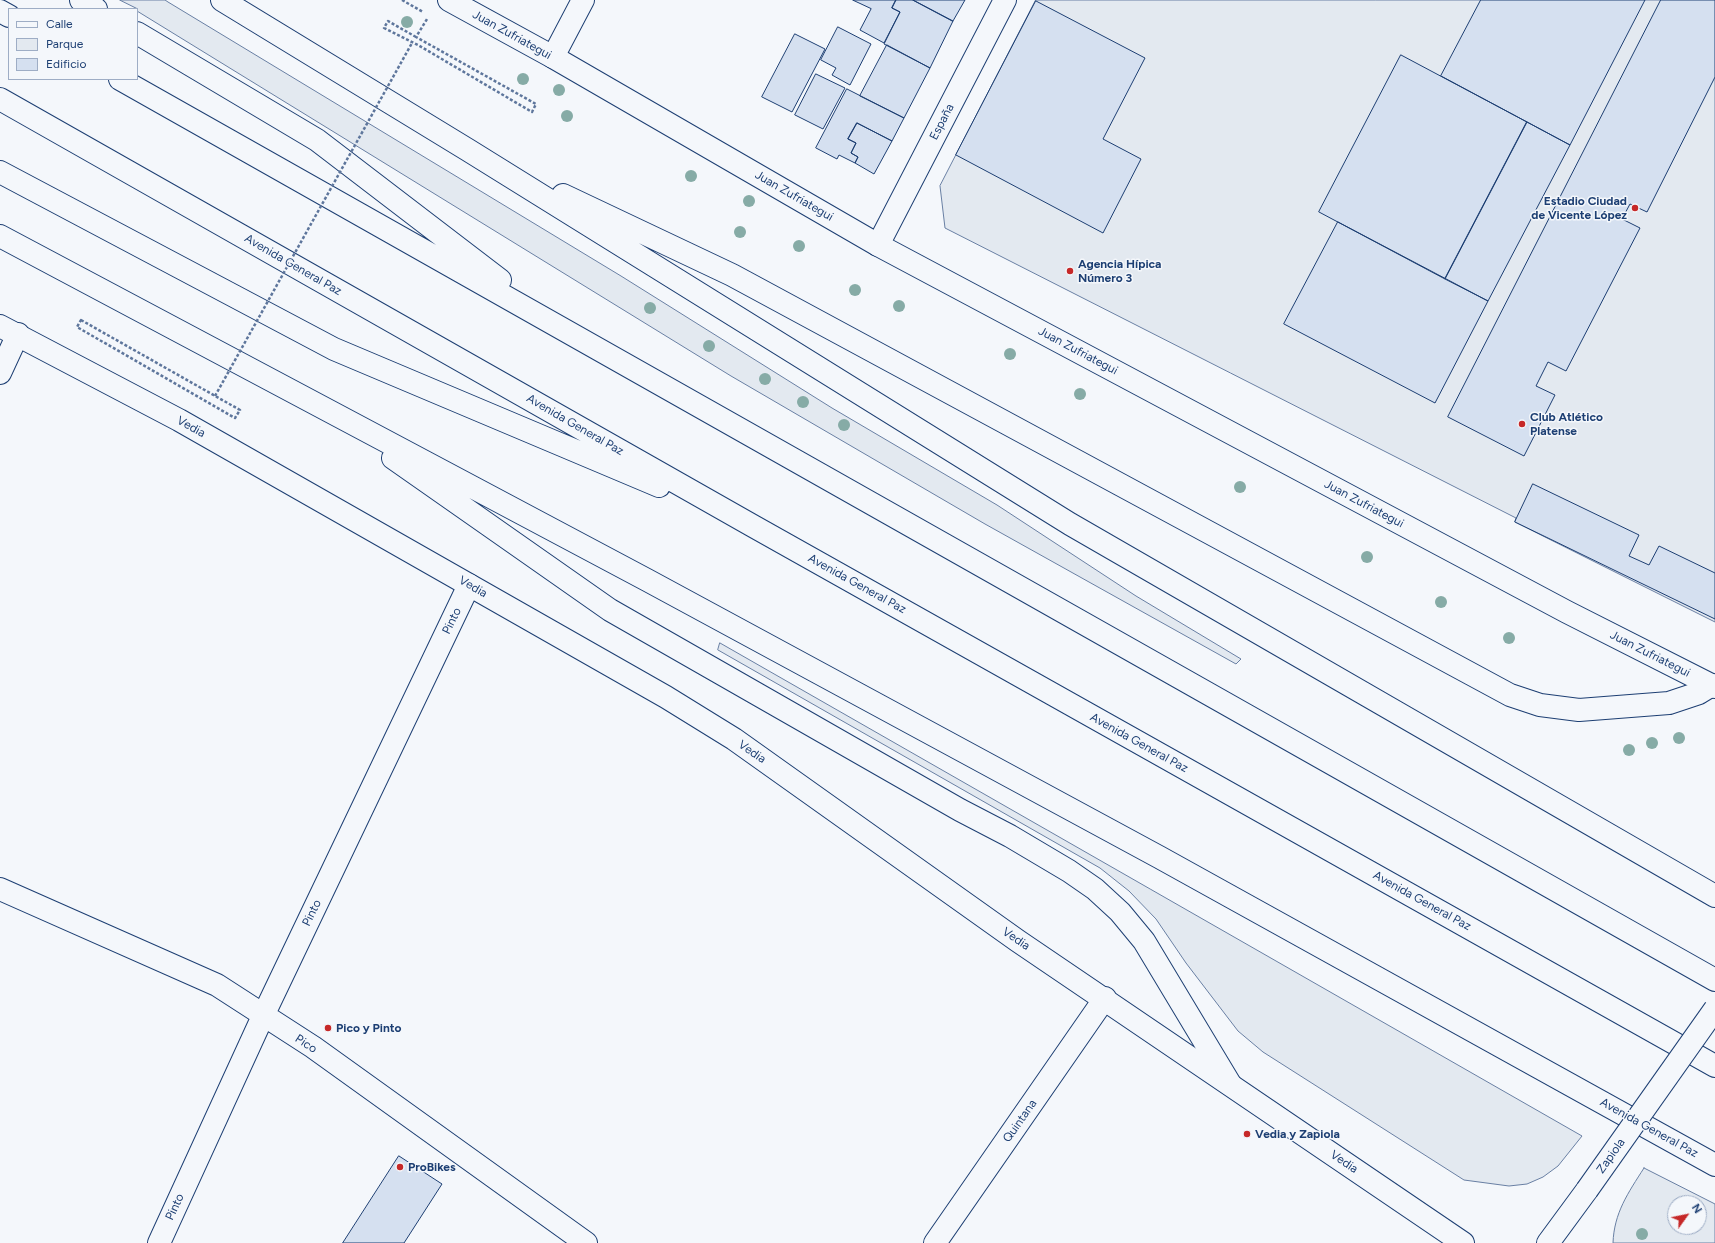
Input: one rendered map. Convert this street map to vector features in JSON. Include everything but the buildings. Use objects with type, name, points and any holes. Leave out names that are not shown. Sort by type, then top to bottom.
[{"type":"main road","points":[[81,0],[94,8]]},
{"type":"main road","points":[[222,0],[468,150],[1070,524],[1715,896]]},
{"type":"main road","name":"Juan Zufriategui","points":[[449,0],[553,57],[878,245],[1567,612],[1713,686]]},
{"type":"main road","points":[[553,57],[583,0]]},
{"type":"main road","name":"España","points":[[878,245],[1005,0]]},
{"type":"main road","points":[[138,34],[317,140],[566,330]]},
{"type":"main road","points":[[122,80],[1715,980]]},
{"type":"main road","name":"Avenida General Paz","points":[[0,99],[754,526],[1715,1066]]},
{"type":"main road","points":[[468,150],[732,275],[1510,695],[1540,705],[1579,710],[1669,703],[1699,693],[1713,686]]},
{"type":"main road","points":[[0,172],[334,349],[754,526]]},
{"type":"main road","name":"Avenida General Paz","points":[[0,236],[640,576],[1166,861],[1715,1165]]},
{"type":"main road","points":[[0,373],[9,330]]},
{"type":"main road","name":"Vedia","points":[[9,330],[179,420],[666,697],[734,740],[952,895],[1463,1243]]},
{"type":"main road","points":[[311,401],[610,610],[960,810],[1010,836],[1095,889],[1120,912],[1144,941],[1230,1084]]},
{"type":"main road","name":"Pinto","points":[[159,1243],[263,1016],[469,585]]},
{"type":"main road","name":"Pico","points":[[0,889],[217,985],[313,1047],[586,1243]]},
{"type":"main road","name":"Quintana","points":[[935,1243],[1105,998]]},
{"type":"main road","name":"Zapiola","points":[[1548,1243],[1715,1009]]},
{"type":"path","points":[[416,37],[429,15]]},
{"type":"path","points":[[388,21],[416,37],[536,104],[532,112],[418,45],[384,28],[388,21]]},
{"type":"path","points":[[216,397],[412,43]]},
{"type":"path","points":[[193,394],[77,327],[81,320],[240,410],[235,418]]},
{"type":"green space","points":[[120,0],[165,0],[621,276],[832,408],[997,505],[1136,596],[1241,659],[1236,664],[985,524],[731,376],[138,12],[138,8]]},
{"type":"green space","name":"Club Atlético Platense","points":[[1036,0],[1715,0],[1715,622],[1515,522],[1516,518],[945,228],[940,186]]},
{"type":"green space","points":[[720,643],[1582,1136],[1558,1166],[1543,1177],[1527,1184],[1509,1186],[1464,1180],[1263,1052],[1238,1031],[1186,963],[1156,919],[1129,891],[1100,868],[718,650]]},
{"type":"green space","points":[[1644,1168],[1697,1195],[1667,1195],[1667,1235],[1707,1235],[1707,1200],[1715,1204],[1715,1243],[1613,1243],[1616,1222],[1627,1195]]},
{"type":"place","name":"Estadio Ciudad de Vicente López","points":[[1635,208]]},
{"type":"place","name":"Agencia Hípica Número 3","points":[[1070,271]]},
{"type":"place","name":"Club Atlético Platense","points":[[1522,424]]},
{"type":"place","name":"Pico y Pinto","points":[[328,1028]]},
{"type":"place","name":"Vedia y Zapiola","points":[[1247,1134]]},
{"type":"place","name":"ProBikes","points":[[400,1167]]}]
